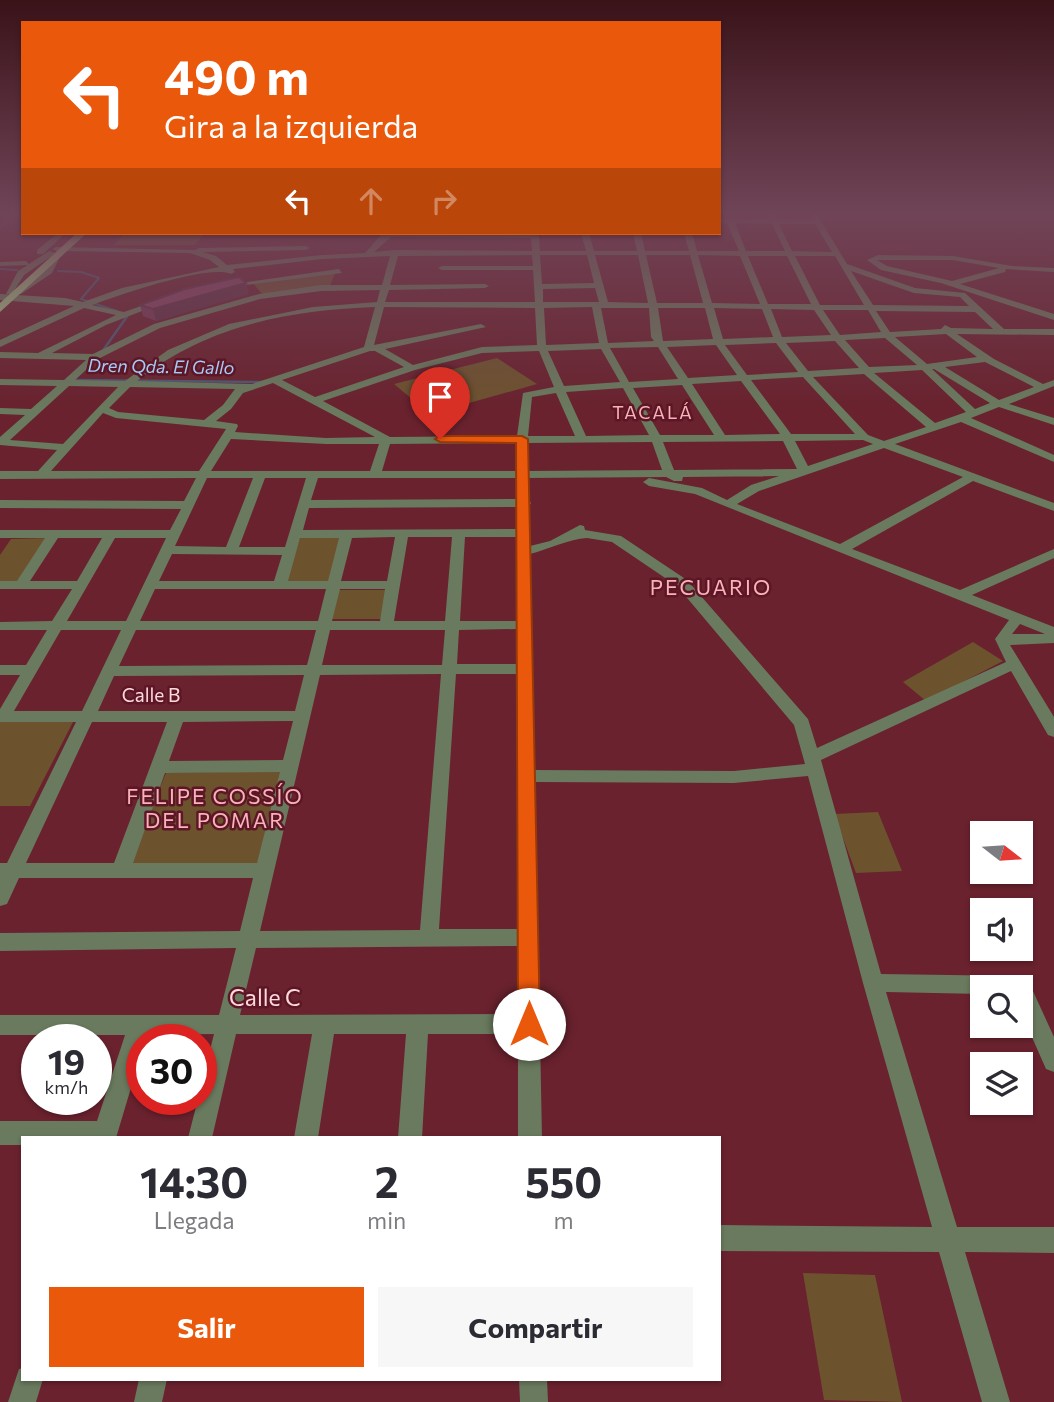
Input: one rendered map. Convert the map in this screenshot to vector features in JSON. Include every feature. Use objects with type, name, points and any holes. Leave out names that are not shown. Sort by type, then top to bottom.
[{"type":"highway","points":[[0,309],[6,295],[26,278]]},
{"type":"street","points":[[6,295],[17,278]]},
{"type":"street","points":[[6,295],[18,278]]},
{"type":"street","points":[[0,344],[83,303],[173,278]]},
{"type":"street","points":[[238,278],[275,314]]},
{"type":"street","points":[[216,288],[274,278]]},
{"type":"street","points":[[336,287],[338,278]]},
{"type":"street","points":[[372,349],[379,305],[388,278]]},
{"type":"street","points":[[439,286],[440,278]]},
{"type":"street","points":[[482,350],[481,305],[485,278]]},
{"type":"street","points":[[539,278],[542,348],[582,439]]},
{"type":"street","points":[[597,278],[604,346],[656,438],[670,475],[728,505],[1054,632]]},
{"type":"street","points":[[648,278],[656,337],[722,437]]},
{"type":"street","points":[[700,278],[719,343],[787,437],[805,472]]},
{"type":"street","points":[[752,278],[779,340],[806,375],[864,437],[1054,507]]},
{"type":"street","points":[[802,278],[816,306],[837,338],[867,370],[932,426]]},
{"type":"street","points":[[853,278],[887,335],[931,366],[997,403],[1054,422]]},
{"type":"street","points":[[880,278],[914,290],[962,296],[1002,332]]},
{"type":"street","points":[[927,278],[1054,317]]},
{"type":"street","points":[[950,284],[972,278]]},
{"type":"street","points":[[540,286],[599,285]]},
{"type":"street","points":[[0,355],[95,357],[157,326],[259,297],[336,287],[485,286]]},
{"type":"street","points":[[914,290],[958,341],[1041,387]]},
{"type":"street","points":[[6,295],[83,303],[170,330]]},
{"type":"street","points":[[38,356],[124,314],[178,298]]},
{"type":"street","points":[[41,475],[127,383],[160,357],[196,339],[275,314],[379,305],[706,304],[979,309]]},
{"type":"street","points":[[431,316],[434,305]]},
{"type":"street","points":[[0,442],[95,357],[124,314]]},
{"type":"street","points":[[206,424],[227,407],[239,391],[428,332],[481,327]]},
{"type":"street","points":[[314,401],[412,368],[482,350],[719,343],[948,331],[1054,332]]},
{"type":"street","points":[[183,334],[196,339]]},
{"type":"street","points":[[372,349],[412,368]]},
{"type":"street","points":[[530,1136],[525,503],[522,439],[527,395],[684,380],[806,375],[987,359]]},
{"type":"street","points":[[931,366],[968,415],[1054,459]]},
{"type":"street","points":[[274,380],[386,439]]},
{"type":"street","points":[[0,382],[256,386]]},
{"type":"street","points":[[728,505],[755,488],[1054,383]]},
{"type":"street","points":[[0,898],[7,871],[86,717],[202,475],[233,426],[116,415],[103,409]]},
{"type":"street","points":[[0,411],[32,412]]},
{"type":"street","points":[[227,435],[326,441],[864,437]]},
{"type":"street","points":[[375,474],[386,439]]},
{"type":"street","points":[[0,442],[67,448]]},
{"type":"street","points":[[0,475],[524,473],[615,476],[805,472]]},
{"type":"street","points":[[281,585],[313,474]]},
{"type":"street","points":[[231,551],[260,475]]},
{"type":"street","points":[[615,476],[698,491]]},
{"type":"street","points":[[843,548],[972,477]]},
{"type":"street","points":[[304,504],[525,503]]},
{"type":"street","points":[[0,504],[188,505]]},
{"type":"street","points":[[295,534],[460,534],[525,542],[542,548],[579,530],[616,539],[682,583],[802,723],[811,764],[873,983],[996,1402]]},
{"type":"street","points":[[0,546],[4,534],[174,534]]},
{"type":"street","points":[[21,585],[54,534]]},
{"type":"street","points":[[2,717],[111,534]]},
{"type":"street","points":[[200,1136],[346,534]]},
{"type":"street","points":[[386,625],[402,534]]},
{"type":"street","points":[[429,937],[460,534]]},
{"type":"street","points":[[166,550],[290,551]]},
{"type":"street","points":[[961,596],[1054,552]]},
{"type":"street","points":[[0,584],[82,585]]},
{"type":"street","points":[[149,585],[394,585]]},
{"type":"street","points":[[1002,639],[1018,618]]},
{"type":"street","points":[[0,626],[526,625]]},
{"type":"street","points":[[1002,639],[1054,638]]},
{"type":"street","points":[[1002,639],[1054,731]]},
{"type":"street","points":[[527,776],[734,776],[811,764],[1014,664]]},
{"type":"street","points":[[108,671],[526,669]]},
{"type":"street","points":[[0,670],[31,670]]},
{"type":"street","points":[[121,870],[177,716]]},
{"type":"street","name":"Calle B","points":[[2,717],[303,716]]},
{"type":"street","points":[[158,768],[291,765]]},
{"type":"street","points":[[7,871],[266,870]]},
{"type":"street","points":[[0,942],[528,937]]},
{"type":"street","points":[[873,983],[1020,985],[1054,1062]]},
{"type":"street","name":"Calle C","points":[[0,1025],[126,1024]]},
{"type":"street","name":"Calle C","points":[[217,1024],[529,1024]]},
{"type":"street","points":[[306,1136],[325,1024]]},
{"type":"street","points":[[410,1136],[418,1024]]},
{"type":"street","points":[[0,1133],[105,1135],[126,1066]]},
{"type":"street","points":[[721,1238],[1054,1240]]},
{"type":"street","points":[[22,1402],[28,1381]]},
{"type":"street","points":[[148,1402],[153,1381]]},
{"type":"street","points":[[533,1381],[534,1402]]},
{"type":"shaded area","points":[[285,278],[333,278],[330,286],[263,295],[252,282]]},
{"type":"shaded area","points":[[497,358],[537,384],[430,414],[394,384]]},
{"type":"shaded area","points":[[301,535],[342,535],[330,583],[285,583]]},
{"type":"shaded area","points":[[49,538],[19,583],[0,583],[0,555],[11,539]]},
{"type":"shaded area","points":[[339,590],[388,590],[383,619],[332,619]]},
{"type":"shaded area","points":[[973,642],[1003,661],[926,701],[903,682]]},
{"type":"shaded area","points":[[0,722],[73,722],[30,806],[0,806]]},
{"type":"shaded area","points":[[284,771],[259,866],[128,866],[166,773]]},
{"type":"shaded area","points":[[878,812],[902,871],[856,873],[834,814]]},
{"type":"shaded area","points":[[803,1273],[875,1275],[902,1402],[824,1400]]},
{"type":"building","points":[[233,278],[241,278],[246,283],[153,309],[140,305],[185,289]]},
{"type":"waterway","name":"Dren Qda. El Gallo","points":[[99,278],[81,299],[117,311]]},
{"type":"waterway","name":"Dren Qda. El Gallo","points":[[104,349],[128,315]]},
{"type":"waterway","name":"Dren Qda. El Gallo","points":[[75,380],[263,382]]},
{"type":"district","name":"TACALÁ","points":[[653,413]]},
{"type":"district","name":"PECUARIO","points":[[711,588]]},
{"type":"district","name":"FELIPE COSSÍO DEL POMAR","points":[[215,809]]},
{"type":"route","points":[[440,439],[522,439],[529,1024]]}]
